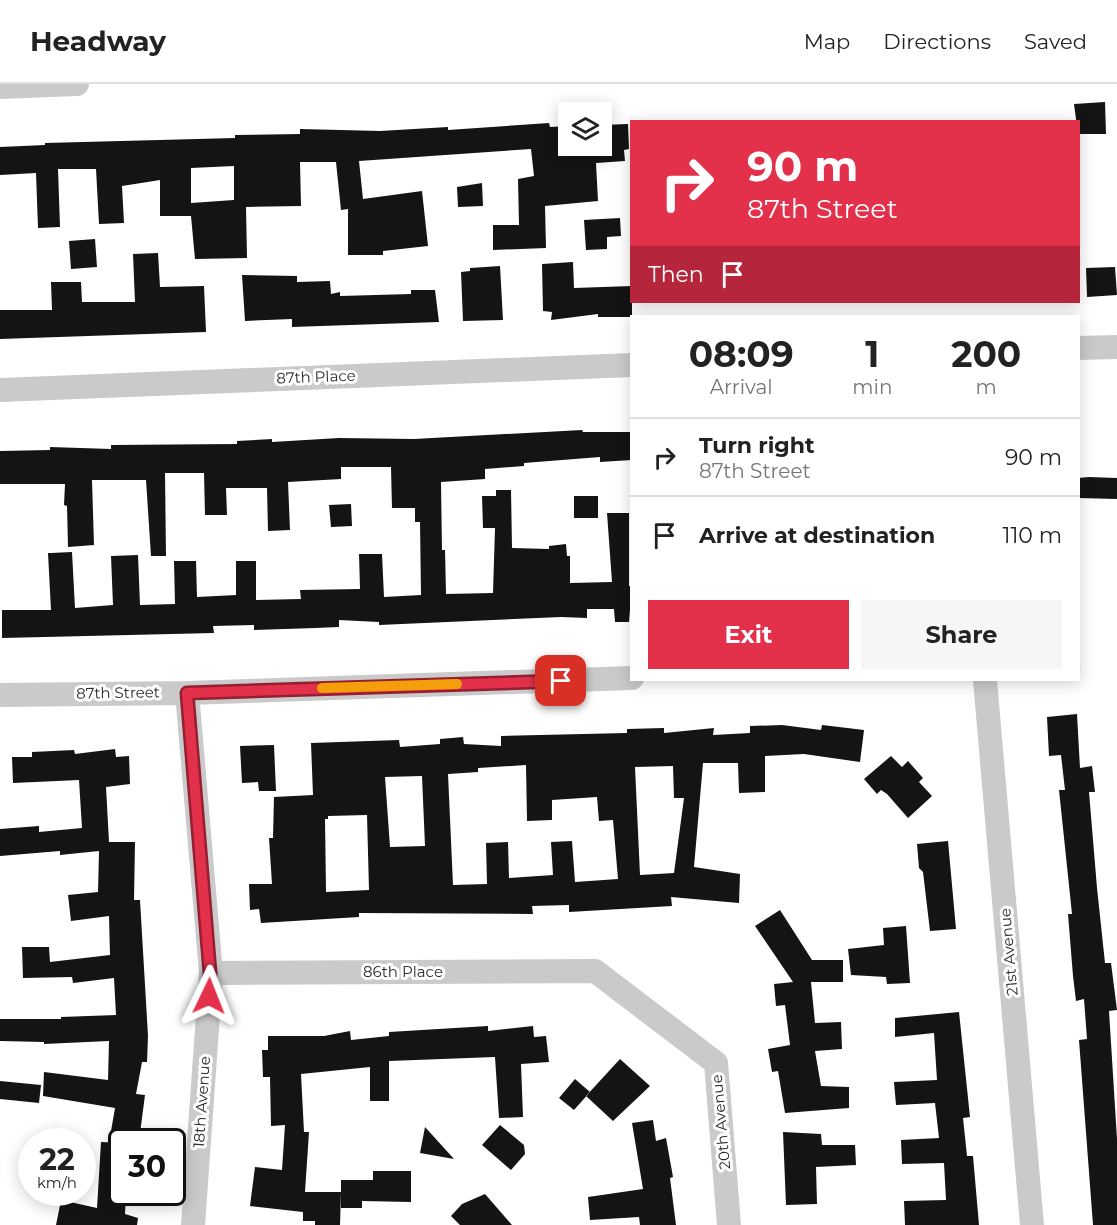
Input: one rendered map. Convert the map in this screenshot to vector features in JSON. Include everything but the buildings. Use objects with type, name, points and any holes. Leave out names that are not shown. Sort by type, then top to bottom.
[{"type":"street","points":[[0,87],[77,84]]},
{"type":"street","points":[[1080,348],[1117,346]]},
{"type":"street","name":"87th Place","points":[[0,390],[630,365]]},
{"type":"street","name":"87th Street","points":[[0,695],[187,693],[630,678]]},
{"type":"street","name":"21st Avenue","points":[[986,681],[1032,1225]]},
{"type":"street","name":"18th Avenue","points":[[187,693],[210,973],[193,1225]]},
{"type":"street","name":"86th Place","points":[[210,973],[595,971]]},
{"type":"street","name":"20th Avenue","points":[[595,971],[716,1064],[729,1225]]},
{"type":"slow traffic","points":[[322,688],[457,684]]},
{"type":"route","points":[[209,996],[210,973],[187,693],[561,681]]}]
